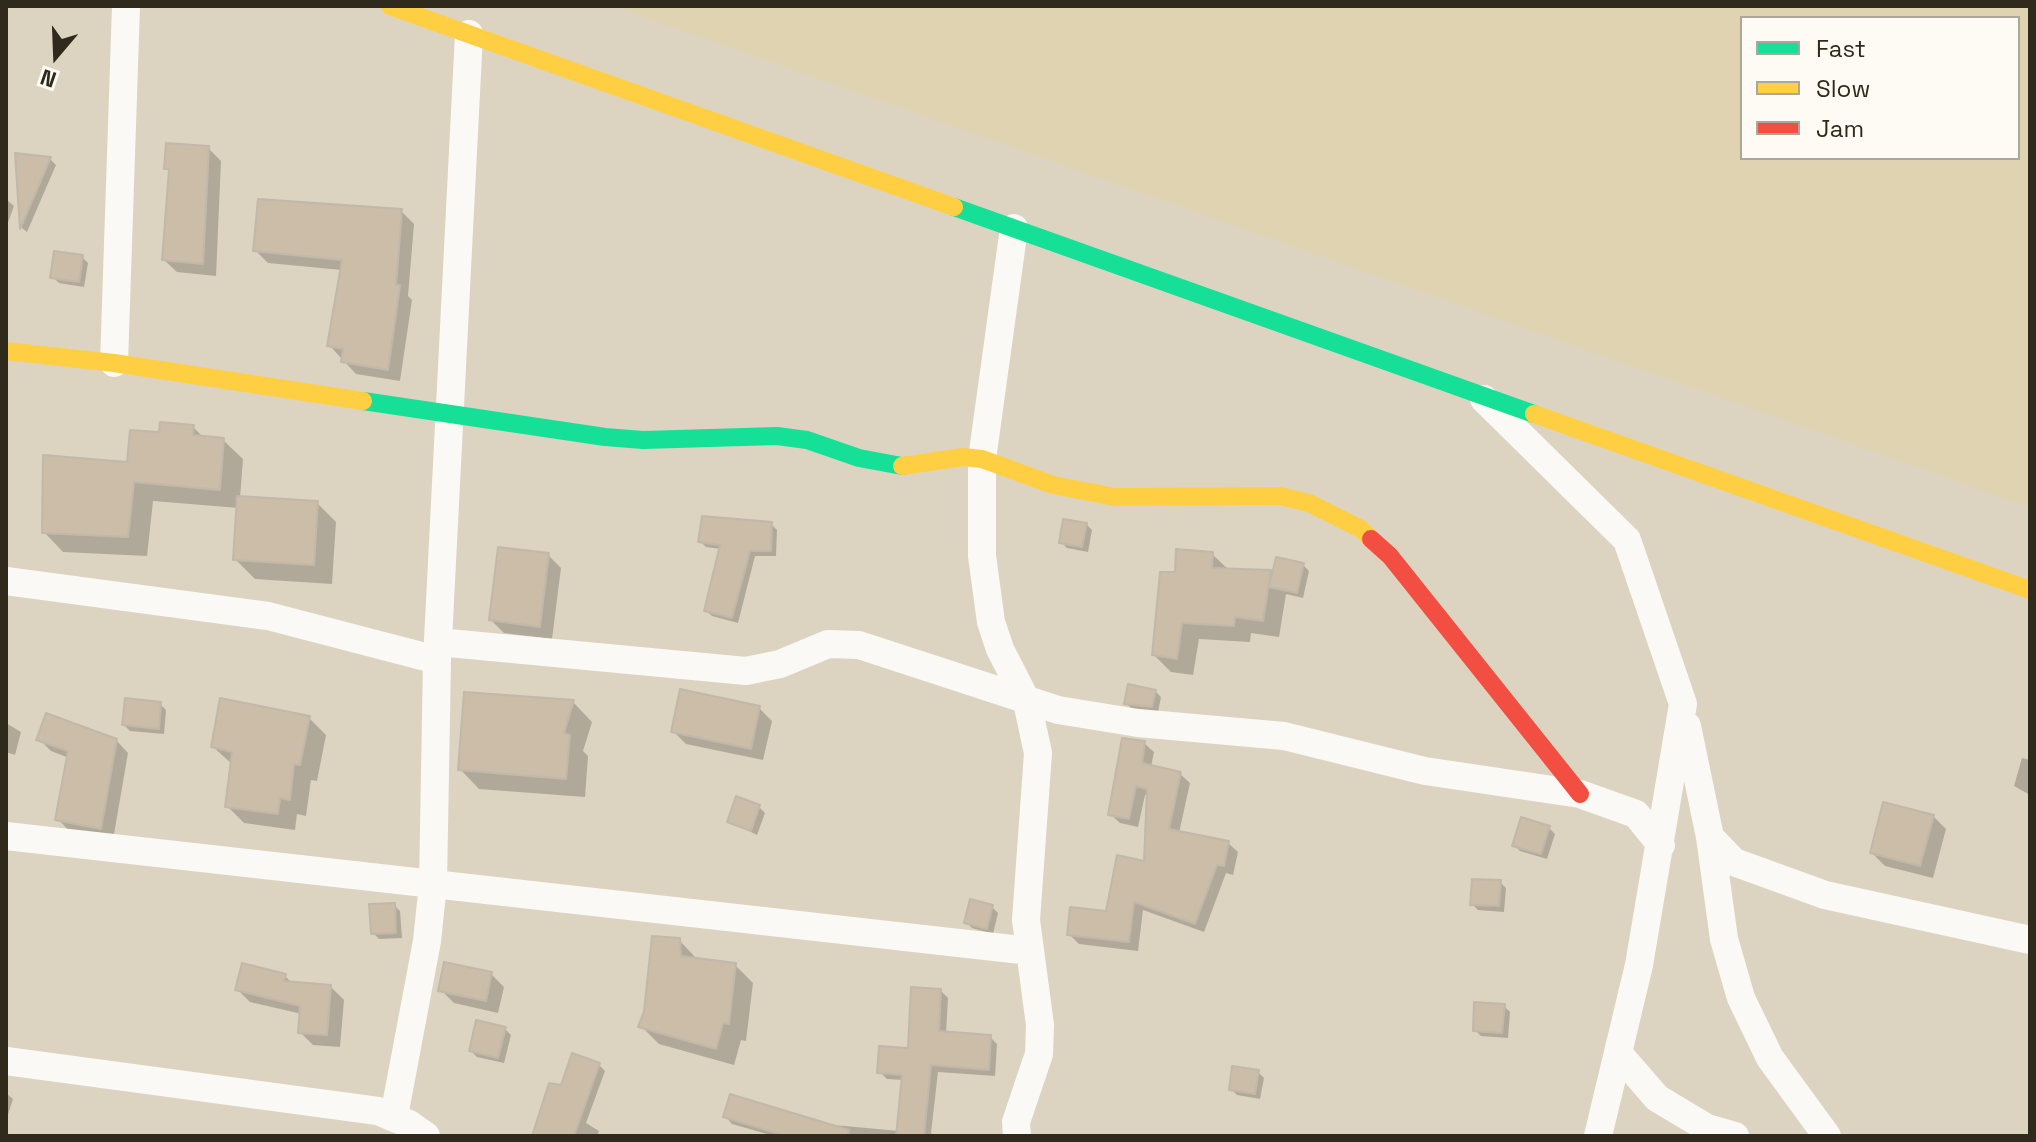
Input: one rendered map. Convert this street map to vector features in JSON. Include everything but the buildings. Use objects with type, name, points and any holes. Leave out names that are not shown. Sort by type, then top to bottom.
[{"type":"street","points":[[114,363],[126,6]]},
{"type":"street","points":[[390,6],[1483,398],[2030,590]]},
{"type":"street","points":[[394,1116],[427,941],[433,884],[437,651],[447,414],[469,34]]},
{"type":"street","points":[[1014,228],[982,459],[984,589],[1000,649],[1027,702],[1038,753],[1026,920],[1040,1025],[1039,1054],[1016,1122],[1017,1136]]},
{"type":"street","points":[[6,351],[114,363],[630,439],[777,436],[894,465],[982,459],[1053,485],[1103,496],[1280,496],[1336,514],[1361,529],[1390,556],[1580,794]]},
{"type":"street","points":[[1483,398],[1627,540],[1683,704],[1710,837],[1724,939],[1741,998],[1770,1058],[1827,1136]]},
{"type":"street","points":[[6,581],[268,616],[437,651],[746,671],[780,664],[828,644],[859,645],[1027,702],[1096,717],[1284,736],[1425,771],[1580,794],[1636,814],[1661,845]]},
{"type":"street","points":[[1598,1136],[1661,845],[1683,704]]},
{"type":"street","points":[[6,836],[1030,951]]},
{"type":"street","points":[[1710,837],[1734,862],[1779,881],[1825,895],[2030,940]]},
{"type":"street","points":[[1618,1053],[1657,1098],[1707,1128],[1735,1136]]},
{"type":"street","points":[[6,1061],[361,1109],[394,1116],[426,1136]]},
{"type":"shaded area","points":[[613,6],[2030,6],[2030,508],[1943,476]]},
{"type":"traffic: fast","points":[[954,207],[1534,414]]},
{"type":"traffic: fast","points":[[363,401],[605,437],[643,440],[777,436],[807,440],[859,458],[902,466]]},
{"type":"traffic: slow","points":[[390,6],[954,207]]},
{"type":"traffic: slow","points":[[6,351],[114,363],[363,401]]},
{"type":"traffic: slow","points":[[1534,414],[2030,590]]},
{"type":"traffic: slow","points":[[902,466],[963,457],[982,459],[1053,485],[1115,497],[1280,496],[1309,503],[1361,529],[1371,539]]},
{"type":"traffic: jam","points":[[1371,539],[1390,556],[1580,794]]}]
